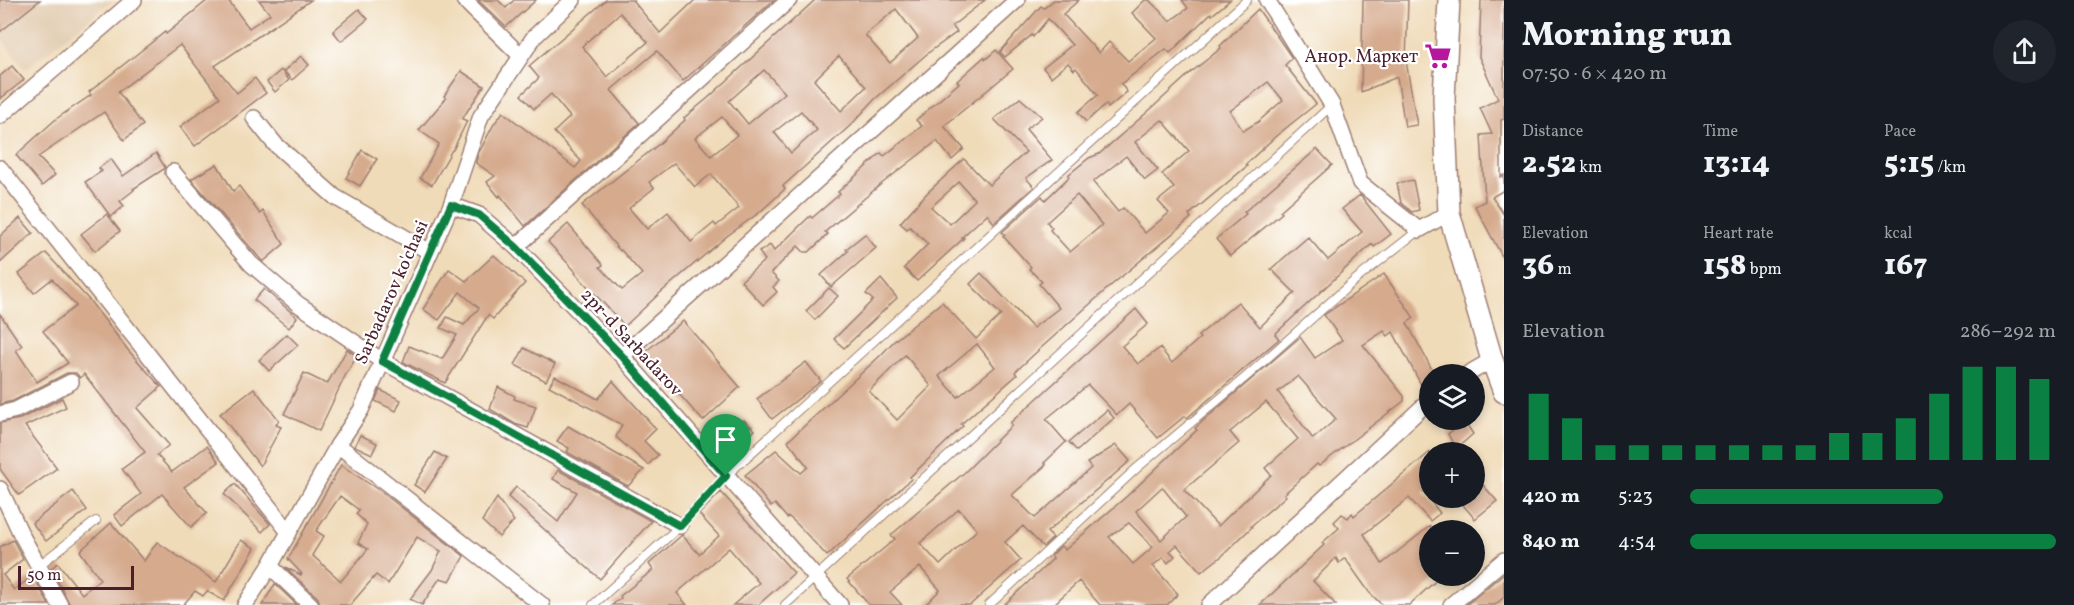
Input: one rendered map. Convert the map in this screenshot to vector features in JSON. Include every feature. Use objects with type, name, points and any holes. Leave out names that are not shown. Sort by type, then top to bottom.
[{"type":"main road","points":[[1449,0],[1444,98],[1449,213],[1492,360],[1504,392]]},
{"type":"street","points":[[0,116],[134,0]]},
{"type":"street","points":[[464,0],[521,56]]},
{"type":"street","name":"Sarbadarov ko'chasi","points":[[245,605],[270,566],[338,445],[361,410],[451,205],[481,116],[534,37],[573,0]]},
{"type":"street","points":[[516,247],[789,0]]},
{"type":"street","points":[[622,356],[1017,0]]},
{"type":"street","points":[[1267,0],[1332,105],[1360,183],[1419,230],[1449,213]]},
{"type":"street","points":[[254,118],[275,144],[335,197],[430,252]]},
{"type":"street","points":[[0,168],[289,532]]},
{"type":"street","points":[[173,171],[251,264],[298,304],[382,361],[680,526]]},
{"type":"street","name":"2pr-d Sarbadarov","points":[[451,205],[479,215],[516,247],[622,356],[840,605]]},
{"type":"street","points":[[1485,364],[1492,360]]},
{"type":"street","points":[[0,414],[16,410],[71,382]]},
{"type":"street","points":[[1209,605],[1419,410]]},
{"type":"street","points":[[338,445],[542,605]]},
{"type":"street","points":[[0,489],[60,605]]},
{"type":"street","points":[[1451,605],[1504,560]]},
{"type":"street","points":[[270,566],[311,605]]},
{"type":"lane","points":[[593,605],[680,526],[726,476],[1247,0]]},
{"type":"lane","points":[[785,605],[1332,105]]},
{"type":"lane","points":[[989,605],[1137,468],[1247,376],[1354,281],[1419,230]]},
{"type":"lane","points":[[38,566],[96,521]]},
{"type":"shaded area","points":[[0,0],[113,0],[25,69],[0,37]]},
{"type":"building","points":[[0,0],[40,0],[0,32]]},
{"type":"building","points":[[208,0],[228,0],[249,28],[270,14],[259,0],[311,0],[215,66],[237,93],[255,78],[266,93],[195,146],[180,127],[220,97],[180,45],[118,92],[143,125],[124,140],[104,112],[38,157],[55,175],[42,186],[16,155],[56,119],[91,95],[89,92]]},
{"type":"building","points":[[478,0],[498,0],[506,8],[514,0],[536,0],[506,27]]},
{"type":"building","points":[[606,0],[635,0],[633,1],[660,33],[695,0],[774,0],[683,81],[657,51],[611,90],[639,123],[525,226],[487,182],[495,176],[476,163],[478,154],[503,112],[575,168],[581,161],[554,132],[570,117],[551,94],[534,109],[521,95],[539,78],[529,66]],"holes":[[[620,13],[648,42],[607,77],[582,46]]]},
{"type":"building","points":[[815,0],[985,0],[952,26],[957,32],[928,53],[875,99],[852,124],[783,186],[785,189],[760,212],[727,236],[625,326],[548,242],[568,224],[603,265],[600,267],[622,290],[642,274],[582,205],[659,144],[685,120],[684,118]],"holes":[[[896,9],[918,38],[890,63],[865,35]],[[839,56],[866,87],[841,111],[814,80]],[[764,70],[785,93],[748,124],[729,101]],[[801,111],[817,130],[791,153],[774,132]],[[722,117],[737,135],[711,156],[695,138]],[[674,163],[695,187],[711,174],[739,208],[716,226],[714,223],[691,242],[668,212],[647,229],[629,208],[654,188],[649,182]]]},
{"type":"building","points":[[1054,0],[1079,0],[1063,14],[1099,53],[1109,42],[1128,61],[1156,38],[1132,13],[1145,0],[1149,0],[1170,21],[1188,8],[1182,0],[1230,0],[1212,15],[1211,13],[1170,53],[1166,49],[1121,84],[1127,92],[1108,108],[1106,104],[1086,122],[1078,112],[1098,95],[1076,68],[1074,70],[1068,63],[1051,77],[1043,68],[1072,45],[1048,19],[1033,37],[1032,35],[1005,57],[1000,52],[1041,6],[1044,8]]},
{"type":"building","points":[[1363,0],[1408,0],[1406,61],[1417,125],[1405,127],[1397,77],[1361,92]]},
{"type":"building","points":[[1481,0],[1504,0],[1504,119],[1501,120],[1501,177],[1504,175],[1504,190],[1492,197],[1504,215],[1504,260],[1475,206],[1485,201],[1481,135],[1492,134],[1480,108],[1498,99],[1479,57]]},
{"type":"building","points":[[359,9],[368,19],[341,41],[333,31]]},
{"type":"building","points":[[1258,9],[1292,58],[1285,65],[1316,104],[1276,136],[1246,164],[1247,166],[1189,215],[1191,218],[1042,347],[1015,372],[1017,375],[961,424],[963,426],[910,477],[911,479],[827,556],[775,504],[771,507],[745,475],[776,450],[801,473],[808,467],[788,441],[894,341],[942,302],[976,339],[1001,315],[970,284],[981,273],[1033,328],[1059,308],[1039,284],[1042,282],[1029,269],[1031,267],[1002,232],[1042,196],[1045,200],[1069,177],[1068,175],[1089,158],[1099,154],[1221,48],[1220,46]],"holes":[[[1268,82],[1283,100],[1258,122],[1243,131],[1230,111]],[[1162,120],[1189,151],[1162,174],[1174,188],[1158,201],[1169,213],[1145,233],[1123,208],[1118,212],[1093,182],[1126,156],[1145,180],[1158,170],[1135,142]],[[1077,195],[1102,225],[1070,252],[1050,230],[1052,228],[1047,222]],[[977,344],[995,367],[958,397],[939,376]],[[905,355],[931,386],[897,420],[869,391]]]},
{"type":"building","points":[[996,50],[1013,69],[944,126],[964,149],[952,160],[937,141],[825,232],[828,234],[809,252],[804,252],[798,246],[771,273],[779,281],[773,287],[777,292],[763,305],[741,281],[765,260],[759,252],[770,245],[774,251],[810,216],[812,218],[840,194],[838,192],[881,153],[884,156],[922,126],[916,120],[959,83],[957,81],[984,57],[986,59]]},
{"type":"building","points":[[301,56],[309,65],[292,80],[284,71]]},
{"type":"building","points":[[12,66],[24,80],[0,99],[0,76]]},
{"type":"building","points":[[281,70],[289,80],[275,92],[267,82]]},
{"type":"building","points":[[461,71],[484,86],[462,119],[467,121],[432,185],[420,178],[439,144],[419,130],[446,98],[444,96]]},
{"type":"building","points":[[1020,98],[1042,117],[1026,129],[1052,160],[1026,178],[1034,187],[994,223],[987,214],[917,281],[904,268],[928,244],[910,227],[907,229],[900,223],[927,193],[964,159],[989,185],[1026,152],[994,119]],"holes":[[[959,182],[975,200],[950,224],[931,207]]]},
{"type":"building","points":[[1317,149],[1332,165],[1280,211],[1282,213],[1230,256],[1216,239]]},
{"type":"building","points":[[362,150],[377,159],[360,186],[346,178]]},
{"type":"building","points":[[156,153],[164,169],[133,189],[120,201],[124,206],[111,217],[85,182],[102,171],[99,168],[111,159],[123,176]]},
{"type":"building","points":[[217,164],[233,191],[239,186],[260,214],[263,211],[284,244],[263,262],[191,179]]},
{"type":"building","points":[[1413,180],[1419,210],[1412,212],[1401,203],[1397,183]]},
{"type":"building","points":[[1360,195],[1391,234],[1374,247],[1372,244],[1275,334],[1279,339],[1187,418],[1185,416],[1158,438],[1129,404],[1117,415],[1088,385],[1046,419],[1066,442],[1044,463],[1046,465],[1012,495],[1035,518],[1091,468],[1087,463],[1116,445],[1130,461],[1047,532],[1053,538],[1043,547],[1023,526],[1005,542],[1021,560],[970,605],[925,605],[940,590],[920,567],[890,592],[902,605],[869,605],[847,579],[895,539],[891,535],[965,472],[1012,425],[1010,423],[1136,309],[1148,324],[1122,346],[1138,364],[1160,348],[1172,363],[1200,338],[1198,336],[1238,302],[1260,327],[1295,293],[1271,269],[1308,237],[1328,260],[1362,232],[1342,209]],"holes":[[[959,509],[977,530],[940,565],[920,543]]]},
{"type":"building","points":[[107,214],[120,231],[95,251],[81,234]]},
{"type":"building","points":[[20,218],[33,233],[0,263],[0,236]]},
{"type":"building","points":[[865,234],[876,248],[831,287],[821,275],[848,251],[846,249]]},
{"type":"building","points":[[46,253],[89,300],[128,350],[161,387],[137,408],[169,445],[157,455],[172,472],[207,446],[219,462],[184,487],[207,513],[191,527],[162,494],[122,526],[114,515],[141,494],[122,469],[145,452],[84,374],[80,378],[76,373],[67,373],[13,401],[0,404],[0,314],[22,346],[16,350],[37,382],[68,363],[43,331],[76,306],[52,279],[34,293],[19,274]]},
{"type":"building","points":[[494,255],[525,283],[493,319],[488,315],[445,383],[403,362],[409,346],[442,359],[457,335],[441,328],[447,317],[464,325],[479,308],[460,292],[439,320],[423,309],[449,269],[466,281]]},
{"type":"building","points":[[1384,274],[1414,318],[1407,323],[1429,364],[1419,364],[1419,381],[1393,332],[1388,336],[1384,331],[1363,345],[1404,396],[1404,401],[1319,466],[1317,464],[1222,556],[1201,572],[1177,545],[1170,551],[1175,556],[1168,563],[1163,557],[1153,566],[1178,594],[1167,605],[1100,605],[1079,581],[1053,605],[1004,605],[1053,559],[1051,556],[1061,546],[1065,550],[1127,496],[1197,430],[1195,428],[1300,337],[1315,358],[1342,340],[1324,315]],"holes":[[[1298,376],[1336,419],[1313,439],[1278,392]],[[1266,402],[1298,439],[1265,468],[1271,475],[1218,526],[1184,490],[1239,443],[1230,432]],[[1162,487],[1186,517],[1161,540],[1136,511]],[[1129,523],[1153,547],[1133,564],[1109,537]]]},
{"type":"building","points":[[881,279],[897,298],[844,348],[834,339],[873,300],[866,294]]},
{"type":"building","points":[[829,288],[838,296],[815,320],[806,311]]},
{"type":"building","points":[[264,289],[297,317],[289,328],[254,300]]},
{"type":"building","points":[[683,321],[740,387],[703,421],[646,351]]},
{"type":"building","points":[[287,334],[298,345],[269,371],[259,360]]},
{"type":"building","points":[[524,348],[555,364],[546,381],[515,365]]},
{"type":"building","points":[[347,349],[356,358],[319,431],[284,414],[304,373],[327,384]]},
{"type":"building","points":[[806,362],[821,381],[772,419],[757,399]]},
{"type":"building","points":[[555,376],[598,399],[613,381],[656,429],[644,441],[658,455],[648,465],[616,437],[622,425],[549,386]]},
{"type":"building","points":[[498,387],[515,396],[514,399],[536,406],[528,428],[515,424],[490,409]]},
{"type":"building","points":[[254,388],[279,420],[276,425],[281,427],[260,466],[220,414]]},
{"type":"building","points":[[380,390],[401,400],[396,411],[375,401]]},
{"type":"building","points":[[62,398],[66,407],[25,426],[57,468],[19,495],[0,469],[0,423],[20,419]]},
{"type":"building","points":[[1107,410],[1114,418],[1077,451],[1069,442]]},
{"type":"building","points":[[744,420],[755,430],[737,448],[727,438]]},
{"type":"building","points":[[568,426],[644,470],[628,486],[567,452],[569,448],[557,441]]},
{"type":"building","points":[[1453,430],[1470,430],[1473,434],[1464,442],[1452,442],[1448,434]]},
{"type":"building","points":[[360,435],[377,443],[372,454],[355,446]]},
{"type":"building","points":[[435,452],[447,459],[425,492],[414,485]]},
{"type":"building","points":[[1419,461],[1419,508],[1436,508],[1440,513],[1429,520],[1409,498],[1364,534],[1382,564],[1419,535],[1419,586],[1430,586],[1409,605],[1382,605],[1369,592],[1345,558],[1339,563],[1336,558],[1313,581],[1336,605],[1260,605],[1324,545],[1322,543],[1339,528],[1334,522],[1342,514],[1348,518],[1352,513],[1354,516]]},
{"type":"building","points":[[341,465],[383,493],[464,556],[450,581],[440,578],[422,605],[410,599],[432,570],[441,551],[417,537],[388,584],[376,575],[350,605],[320,605],[318,598],[285,567],[302,574],[288,559]],"holes":[[[340,496],[359,510],[356,514],[367,524],[358,543],[368,549],[341,581],[312,555],[324,536],[316,531]]]},
{"type":"building","points":[[558,470],[651,521],[600,579],[508,497],[516,487],[558,522],[577,492],[553,479]]},
{"type":"building","points":[[235,484],[270,524],[262,532],[224,494]]},
{"type":"building","points":[[1485,487],[1497,501],[1475,519],[1466,508],[1485,508]]},
{"type":"building","points":[[73,491],[87,510],[46,541],[32,523]]},
{"type":"building","points":[[721,492],[794,573],[758,605],[733,605],[759,583],[729,548],[677,593],[687,605],[612,605],[653,570],[649,564],[682,535],[699,554],[719,536],[699,514]]},
{"type":"building","points":[[497,498],[514,521],[499,537],[482,521]]},
{"type":"building","points":[[111,523],[144,561],[157,542],[216,582],[241,540],[255,548],[224,601],[207,591],[203,596],[195,591],[183,605],[70,605],[51,568],[58,563],[82,594],[100,579],[80,551]]},
{"type":"building","points":[[13,540],[23,559],[3,575],[14,590],[33,576],[49,605],[0,605],[0,547]]},
{"type":"building","points":[[1504,573],[1504,597],[1495,605],[1466,605]]},
{"type":"building","points":[[275,584],[297,605],[262,605]]},
{"type":"place","name":"Анор. Маркет","points":[[1438,56]]},
{"type":"route","points":[[451,205],[479,215],[516,247],[622,356],[726,476],[680,526],[382,361],[451,205]]}]
